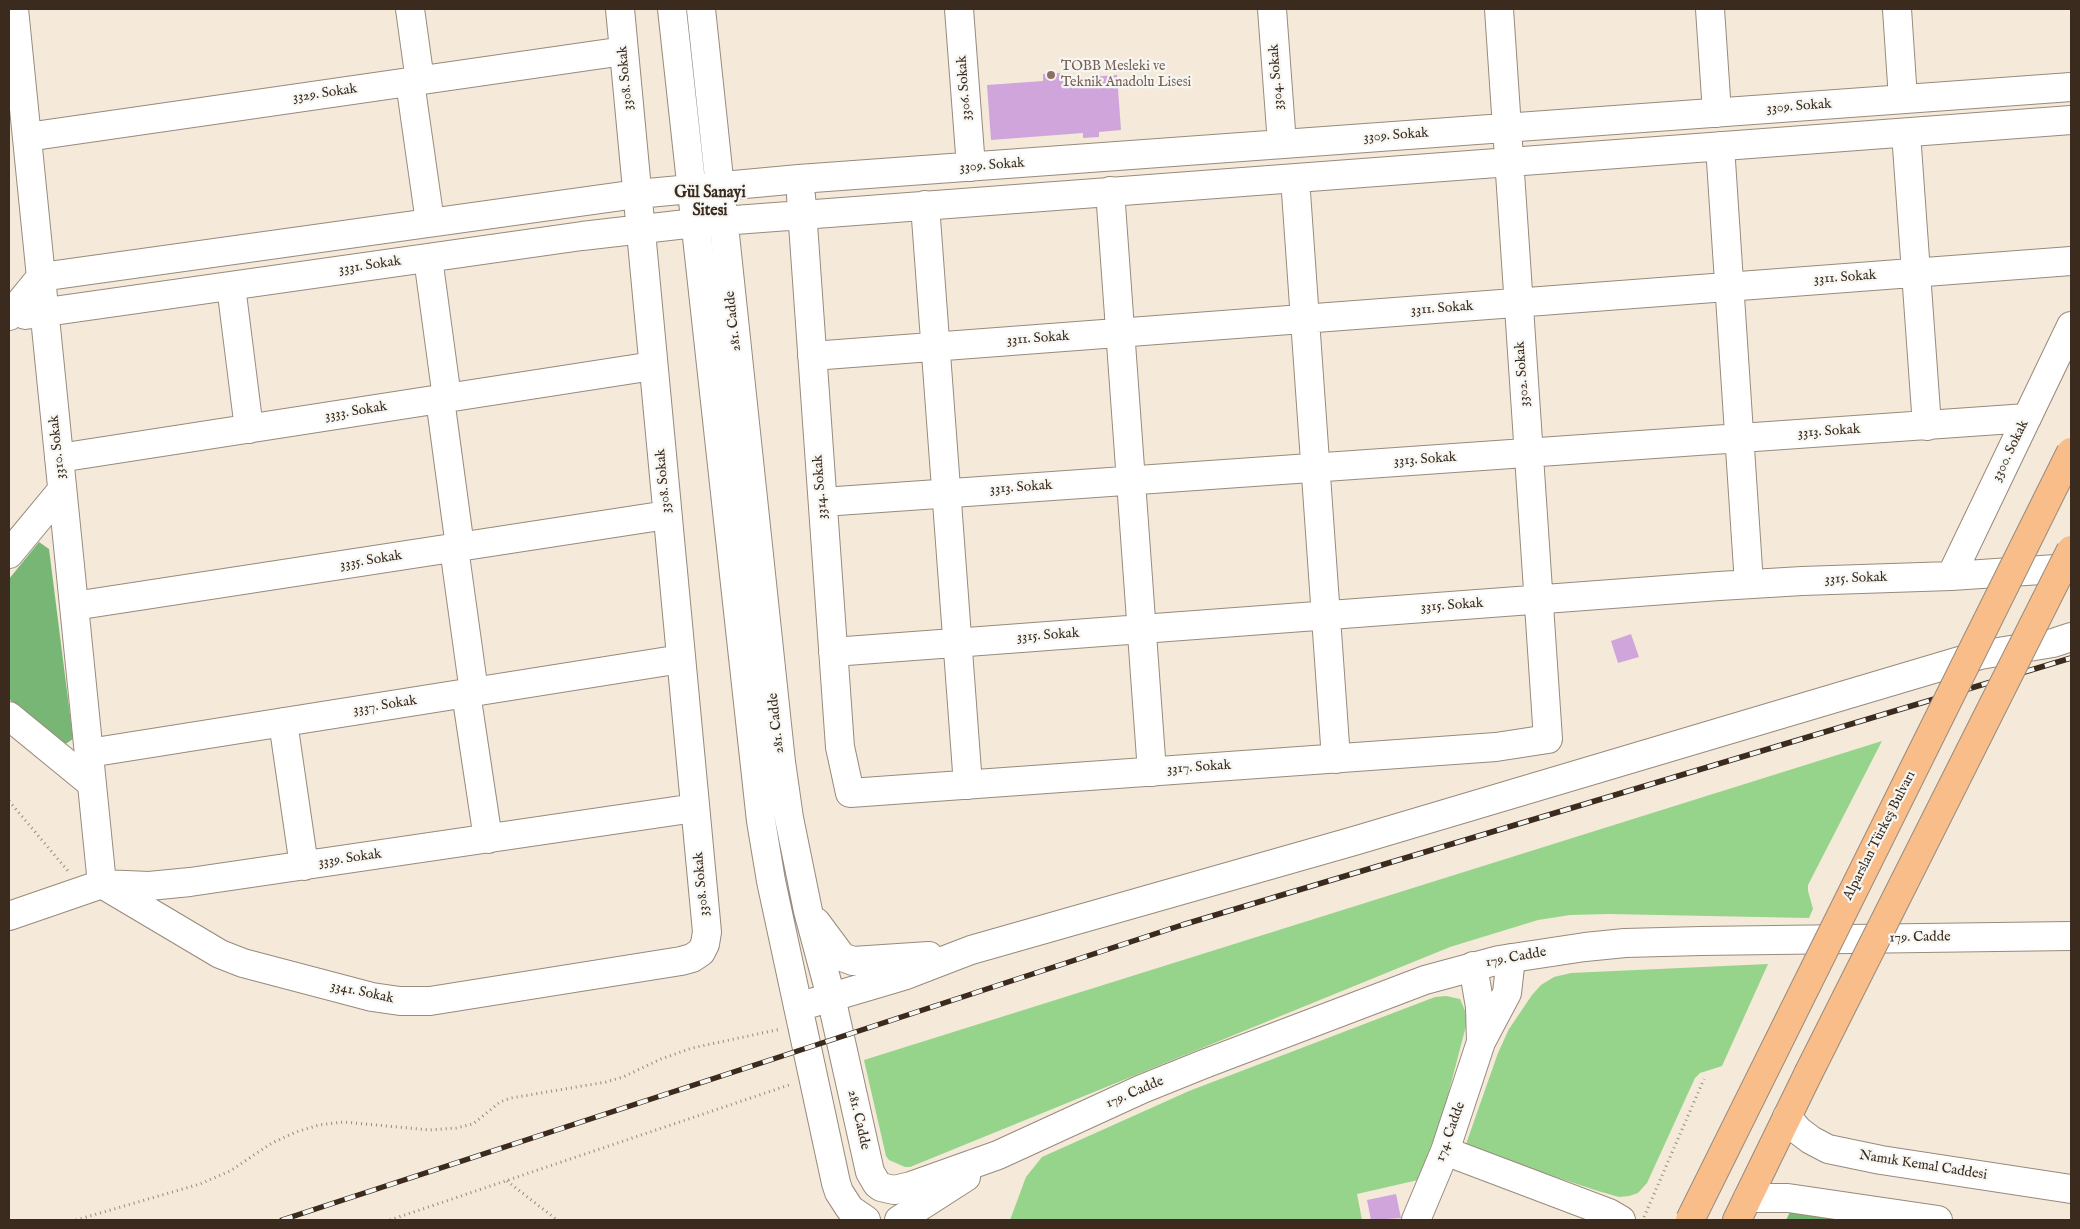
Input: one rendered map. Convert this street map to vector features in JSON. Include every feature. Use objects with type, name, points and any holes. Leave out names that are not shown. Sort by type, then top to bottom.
[{"type":"highway","name":"Alparslan Türkeş Bulvarı","points":[[1690,1220],[2071,452]]},
{"type":"highway","points":[[1742,1209],[2071,550]]},
{"type":"street","name":"3310. Sokak","points":[[14,9],[14,76],[27,137],[92,784],[93,888]]},
{"type":"street","points":[[410,9],[415,81],[430,222]]},
{"type":"street","name":"3308. Sokak","points":[[620,9],[707,932],[705,944],[701,952]]},
{"type":"street","name":"281. Cadde","points":[[672,9],[761,821],[771,880],[839,1192],[850,1209],[866,1220]]},
{"type":"street","name":"281. Cadde","points":[[701,9],[781,762],[789,818],[808,911],[831,997],[870,1172],[876,1184],[887,1189],[901,1189],[998,1156]]},
{"type":"street","name":"3306. Sokak","points":[[959,9],[971,167]]},
{"type":"street","name":"3304. Sokak","points":[[1272,9],[1282,144]]},
{"type":"street","name":"3302. Sokak","points":[[1499,9],[1548,739]]},
{"type":"street","points":[[1710,9],[1717,113]]},
{"type":"street","points":[[1897,9],[1904,100]]},
{"type":"street","name":"3329. Sokak","points":[[27,137],[624,51]]},
{"type":"street","name":"3309. Sokak","points":[[692,188],[2071,87]]},
{"type":"street","points":[[724,221],[2071,120]]},
{"type":"street","points":[[1906,132],[1926,426]]},
{"type":"street","points":[[1720,146],[1750,584]]},
{"type":"street","points":[[1295,178],[1336,759]]},
{"type":"street","name":"3314. Sokak","points":[[799,180],[840,747],[850,793]]},
{"type":"street","points":[[9,316],[40,277],[430,222],[692,188]]},
{"type":"street","points":[[1110,192],[1152,772]]},
{"type":"street","points":[[925,205],[968,785]]},
{"type":"street","name":"3331. Sokak","points":[[9,316],[640,229],[724,221]]},
{"type":"street","points":[[428,258],[470,692],[488,839]]},
{"type":"street","name":"3311. Sokak","points":[[812,356],[2071,261]]},
{"type":"street","points":[[231,286],[249,429]]},
{"type":"street","name":"3300. Sokak","points":[[1951,576],[2071,326]]},
{"type":"street","name":"3333. Sokak","points":[[59,458],[653,366]]},
{"type":"street","name":"3313. Sokak","points":[[823,502],[2026,418]]},
{"type":"street","points":[[9,554],[62,490]]},
{"type":"street","name":"3335. Sokak","points":[[74,606],[667,516]]},
{"type":"street","name":"3315. Sokak","points":[[833,652],[1750,584],[1951,576],[2071,568]]},
{"type":"street","points":[[800,1014],[831,997],[906,975],[970,950],[1354,841],[1980,655],[2053,643],[2071,637]]},
{"type":"street","name":"3337. Sokak","points":[[89,753],[681,659]]},
{"type":"street","points":[[9,716],[92,784]]},
{"type":"street","points":[[282,722],[304,866]]},
{"type":"street","name":"3317. Sokak","points":[[850,793],[1514,746],[1548,739]]},
{"type":"street","name":"3339. Sokak","points":[[9,916],[93,888],[150,886],[190,882],[695,808]]},
{"type":"street","name":"3341. Sokak","points":[[93,888],[220,954],[243,963],[363,995],[400,1001],[430,1001],[681,961],[692,958],[701,952]]},
{"type":"street","points":[[808,911],[842,957],[853,962],[923,957],[970,950]]},
{"type":"street","name":"179. Cadde","points":[[998,1156],[1134,1093],[1204,1064],[1417,983],[1473,966],[1511,958],[1585,947],[1634,943],[2071,936]]},
{"type":"street","points":[[1481,1042],[1507,993],[1511,958]]},
{"type":"street","points":[[1473,966],[1480,1007],[1481,1042]]},
{"type":"street","name":"174. Cadde","points":[[1416,1220],[1445,1151],[1481,1042]]},
{"type":"street","name":"Namık Kemal Caddesi","points":[[1787,1117],[1805,1136],[1828,1149],[1881,1160],[2071,1189]]},
{"type":"street","points":[[1445,1151],[1608,1213],[1621,1220]]},
{"type":"street","points":[[899,1220],[918,1210],[998,1156]]},
{"type":"street","points":[[1742,1209],[1783,1209],[1938,1220]]},
{"type":"path","points":[[9,801],[93,888]]},
{"type":"path","points":[[76,1220],[200,1184],[230,1171],[272,1143],[318,1125],[343,1122],[430,1130],[456,1128],[473,1124],[500,1102],[511,1098],[606,1082],[623,1077],[661,1059],[692,1048],[762,1035],[800,1014]]},
{"type":"path","points":[[390,1220],[813,1077]]},
{"type":"path","points":[[1642,1220],[1704,1079]]},
{"type":"path","points":[[506,1181],[557,1220]]},
{"type":"green space","points":[[39,542],[49,549],[73,739],[64,745],[9,699],[9,579]]},
{"type":"green space","points":[[1882,741],[1808,885],[1813,909],[1809,918],[1609,914],[1570,915],[1538,920],[1450,947],[910,1167],[905,1167],[889,1160],[886,1156],[864,1060]]},
{"type":"green space","points":[[1768,964],[1722,1066],[1700,1073],[1695,1078],[1647,1183],[1638,1193],[1619,1197],[1465,1147],[1498,1053],[1509,1029],[1532,995],[1541,985],[1554,977],[1571,973]]},
{"type":"green space","points":[[1446,996],[1460,999],[1466,1013],[1466,1026],[1443,1114],[1418,1180],[1357,1194],[1362,1220],[1010,1220],[1026,1177],[1042,1157],[1189,1091],[1435,997]]},
{"type":"green space","points":[[1792,1208],[1868,1220],[1786,1220]]},
{"type":"building","points":[[1061,73],[1061,79],[1117,75],[1121,130],[1099,132],[1099,137],[1083,138],[1083,133],[991,140],[987,85],[1043,81],[1043,74]]},
{"type":"building","points":[[1631,634],[1639,657],[1618,663],[1611,641]]},
{"type":"building","points":[[1396,1194],[1401,1218],[1371,1220],[1367,1200]]},
{"type":"railway","points":[[282,1220],[1182,925],[2071,658]]},
{"type":"place","name":"TOBB Mesleki ve Teknik Anadolu Lisesi","points":[[1051,75]]},
{"type":"district","name":"Gül Sanayi Sitesi","points":[[710,203]]}]
